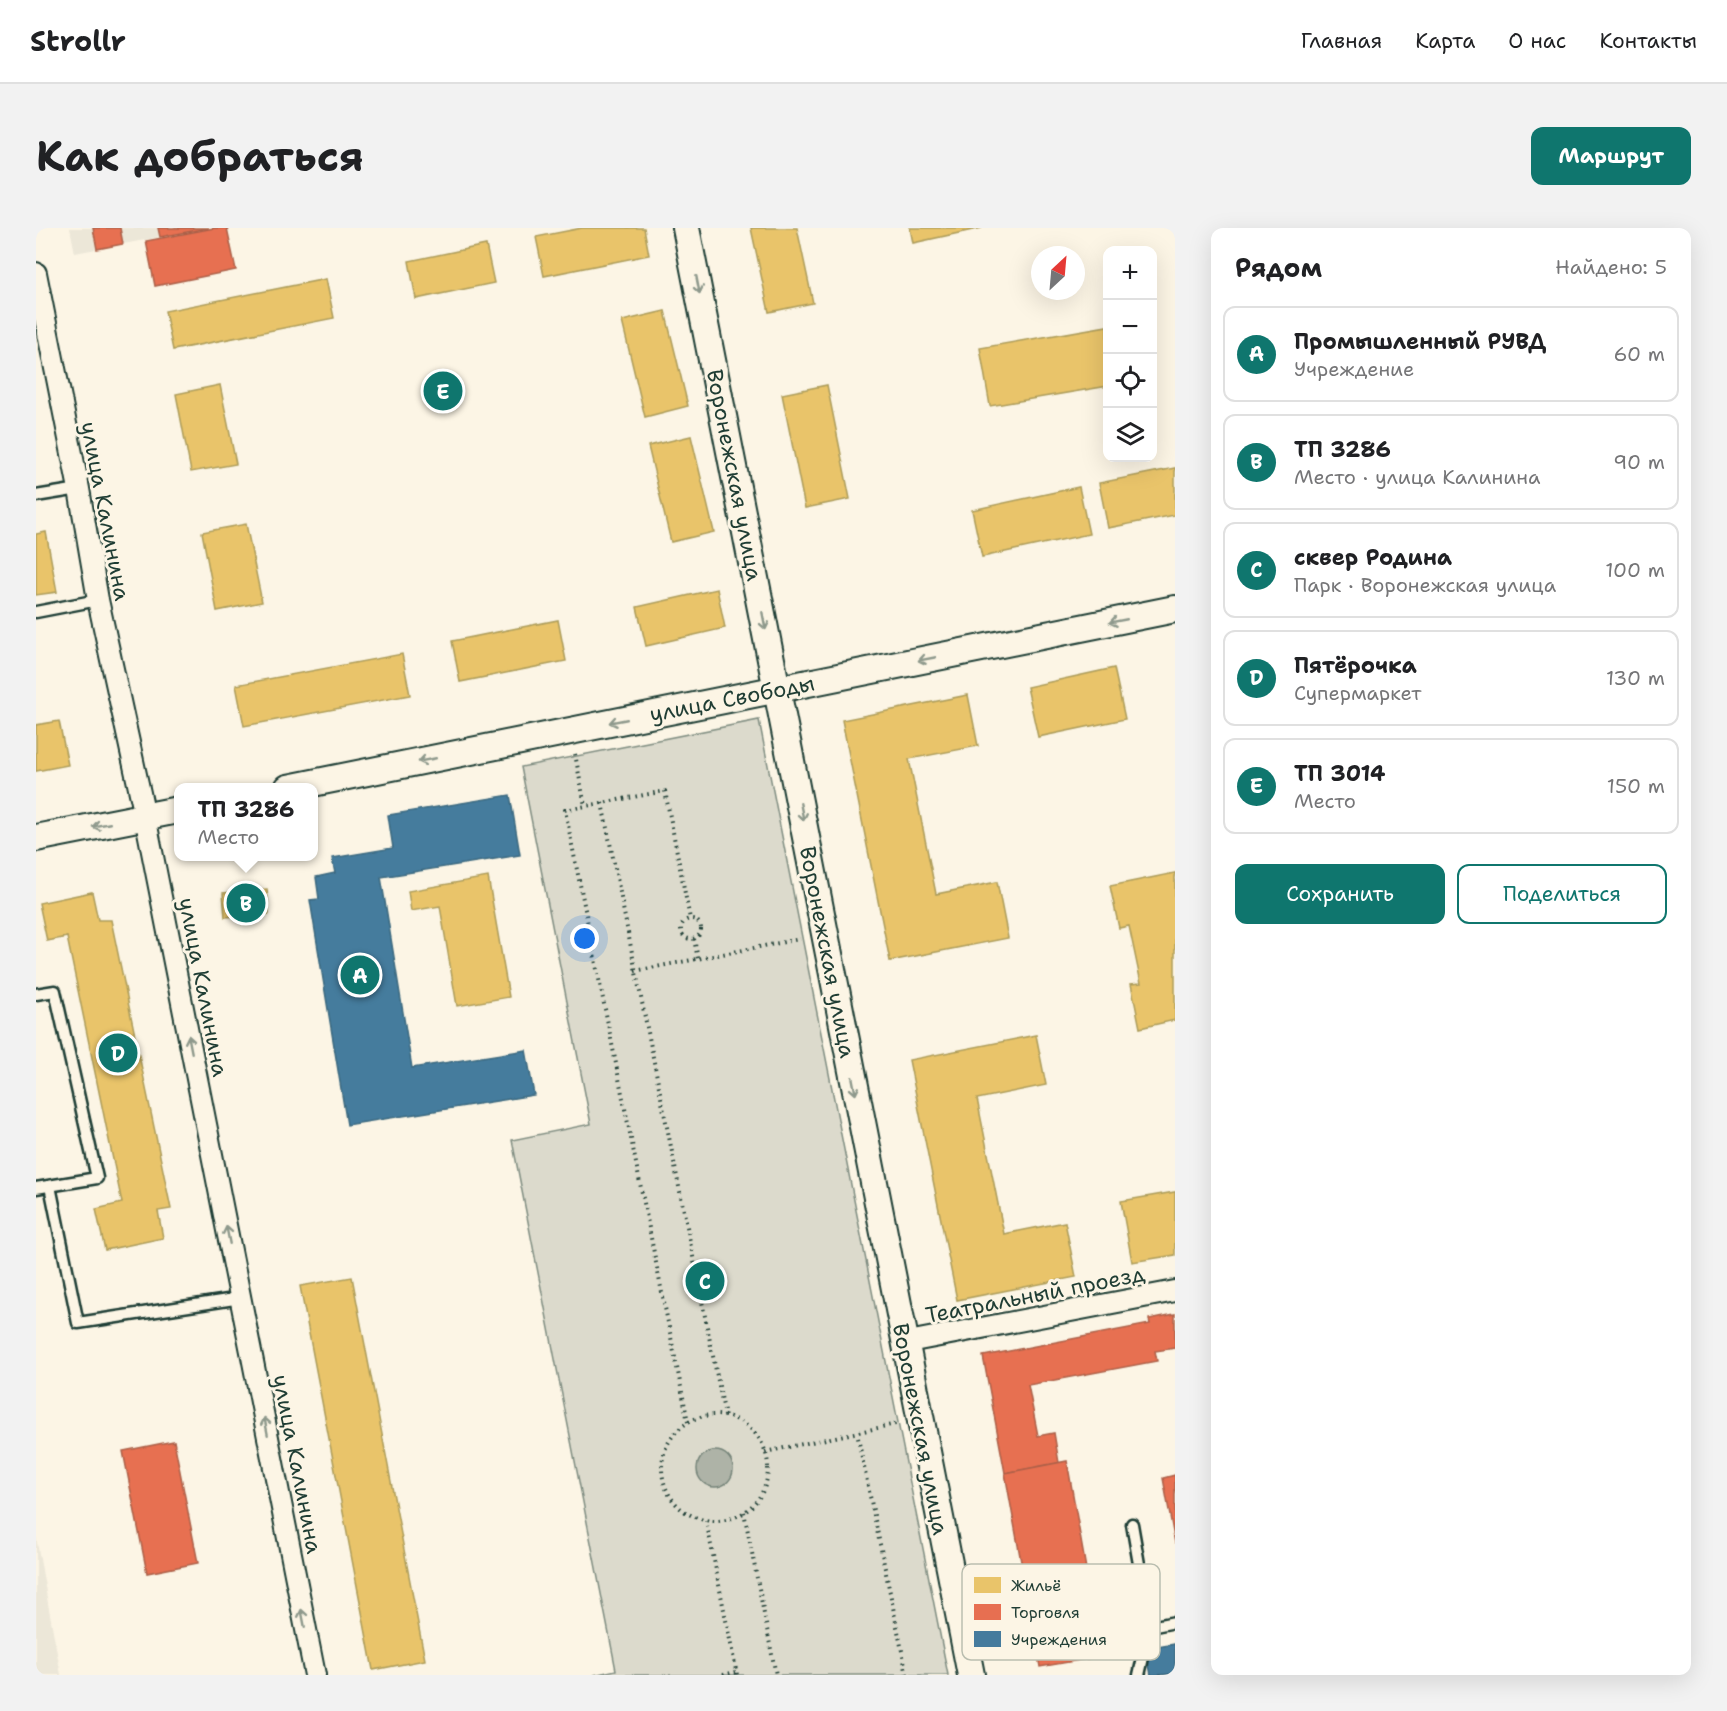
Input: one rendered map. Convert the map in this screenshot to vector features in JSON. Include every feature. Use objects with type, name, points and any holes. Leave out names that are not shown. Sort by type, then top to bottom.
[{"type":"street","name":"Воронежская улица","points":[[686,228],[778,689],[903,1343],[962,1631]]},
{"type":"street","name":"улица Калинина","points":[[36,273],[79,489],[98,600],[145,816],[315,1675]]},
{"type":"street","name":"улица Свободы","points":[[313,783],[1175,609]]},
{"type":"street","points":[[36,838],[174,811]]},
{"type":"street","name":"Театральный проезд","points":[[903,1343],[1175,1291]]},
{"type":"street","name":"Воронежская улица","points":[[968,1660],[971,1675]]},
{"type":"lane","points":[[36,496],[79,489]]},
{"type":"lane","points":[[36,612],[98,600]]},
{"type":"lane","points":[[36,994],[55,991],[98,1178],[36,1188]]},
{"type":"lane","points":[[50,1186],[78,1323],[241,1298]]},
{"type":"lane","points":[[1132,1524],[1139,1564]]},
{"type":"lane","points":[[1160,1625],[1175,1622]]},
{"type":"lane","points":[[1139,1675],[1142,1660]]},
{"type":"path","points":[[573,744],[585,806]]},
{"type":"path","points":[[688,1422],[565,810],[665,791],[690,919]]},
{"type":"path","points":[[602,803],[725,1416]]},
{"type":"path","points":[[690,919],[698,922],[701,928],[700,935],[694,939],[686,938],[681,930],[682,924],[690,919]]},
{"type":"path","points":[[635,971],[806,938]]},
{"type":"path","points":[[694,939],[698,959]]},
{"type":"path","points":[[720,1414],[725,1416],[738,1419],[753,1430],[764,1446],[768,1464],[766,1482],[758,1499],[744,1512],[731,1518],[715,1521],[698,1519],[683,1511],[671,1499],[664,1484],[661,1468],[663,1451],[671,1436],[688,1422],[702,1416],[720,1414]]},
{"type":"path","points":[[765,1452],[898,1423]]},
{"type":"path","points":[[858,1438],[906,1675]]},
{"type":"path","points":[[744,1512],[776,1675]]},
{"type":"path","points":[[706,1520],[737,1674],[723,1675]]},
{"type":"shaded area","points":[[70,228],[209,228],[75,253]]},
{"type":"shaded area","points":[[759,720],[948,1675],[594,1675],[616,1670],[512,1140],[591,1124],[521,767]]},
{"type":"shaded area","points":[[715,1451],[728,1456],[733,1469],[728,1482],[715,1487],[702,1482],[697,1469],[702,1456]]},
{"type":"shaded area","points":[[36,1537],[61,1675],[36,1675]]},
{"type":"building: Жильё","points":[[582,228],[644,228],[649,255],[544,276],[536,237]]},
{"type":"building: Жильё","points":[[751,228],[797,228],[813,303],[769,312]]},
{"type":"building: Жильё","points":[[910,228],[982,228],[913,243]]},
{"type":"building: Жильё","points":[[486,245],[494,283],[416,299],[409,261]]},
{"type":"building: Жильё","points":[[326,279],[334,318],[173,350],[165,311]]},
{"type":"building: Жильё","points":[[665,311],[688,406],[645,417],[622,321]]},
{"type":"building: Жильё","points":[[1103,327],[1103,387],[990,406],[980,348]]},
{"type":"building: Жильё","points":[[453,380],[456,398],[434,402],[431,384]]},
{"type":"building: Жильё","points":[[220,385],[236,464],[191,472],[176,394]]},
{"type":"building: Жильё","points":[[827,385],[850,499],[805,508],[782,394]]},
{"type":"building: Жильё","points":[[691,436],[714,532],[671,542],[648,446]]},
{"type":"building: Жильё","points":[[1175,468],[1175,515],[1108,528],[1099,483]]},
{"type":"building: Жильё","points":[[1079,487],[1089,534],[982,557],[972,510]]},
{"type":"building: Жильё","points":[[246,524],[262,602],[217,611],[202,532]]},
{"type":"building: Жильё","points":[[46,532],[57,592],[36,595],[36,534]]},
{"type":"building: Жильё","points":[[717,589],[725,628],[646,646],[637,607]]},
{"type":"building: Жильё","points":[[558,620],[566,661],[460,682],[452,641]]},
{"type":"building: Жильё","points":[[402,654],[410,695],[244,726],[236,685]]},
{"type":"building: Жильё","points":[[1114,668],[1125,719],[1038,737],[1027,687]]},
{"type":"building: Жильё","points":[[968,695],[978,746],[909,759],[936,894],[997,882],[1008,938],[890,961],[842,720]]},
{"type":"building: Жильё","points":[[59,721],[68,765],[36,771],[36,725]]},
{"type":"building: Жильё","points":[[1175,873],[1175,1020],[1140,1028],[1131,984],[1141,983],[1129,926],[1119,928],[1110,886]]},
{"type":"building: Жильё","points":[[488,877],[509,997],[457,1006],[440,906],[411,911],[408,891]]},
{"type":"building: Жильё","points":[[267,889],[269,914],[225,917],[223,893]]},
{"type":"building: Жильё","points":[[92,892],[98,920],[111,920],[171,1209],[158,1211],[163,1238],[105,1250],[96,1209],[122,1203],[67,937],[47,941],[39,903]]},
{"type":"building: Жильё","points":[[1036,1035],[1046,1085],[977,1099],[1004,1234],[1065,1222],[1076,1277],[957,1300],[909,1060]]},
{"type":"building: Жильё","points":[[1175,1192],[1175,1255],[1132,1262],[1121,1201]]},
{"type":"building: Жильё","points":[[352,1277],[425,1660],[373,1670],[300,1286]]},
{"type":"building: Торговля","points":[[93,228],[120,228],[123,244],[97,249]]},
{"type":"building: Торговля","points":[[158,228],[209,228],[160,237]]},
{"type":"building: Торговля","points":[[214,228],[227,228],[236,270],[155,286],[146,241]]},
{"type":"building: Торговля","points":[[1175,1314],[1175,1348],[1155,1351],[1157,1361],[1028,1385],[1038,1436],[1054,1433],[1059,1463],[1005,1473],[983,1356],[1150,1324],[1149,1319]]},
{"type":"building: Торговля","points":[[174,1441],[198,1563],[147,1573],[123,1451]]},
{"type":"building: Торговля","points":[[1067,1461],[1085,1564],[1021,1564],[1005,1473]]},
{"type":"building: Торговля","points":[[1175,1475],[1175,1543],[1163,1478]]},
{"type":"building: Торговля","points":[[1039,1660],[1081,1660],[1040,1667]]},
{"type":"building: Учреждения","points":[[510,795],[520,855],[381,877],[412,1068],[526,1050],[534,1095],[347,1125],[310,900],[319,899],[316,877],[335,873],[332,858],[393,848],[388,815]]},
{"type":"building: Учреждения","points":[[1175,1644],[1175,1674],[1151,1675],[1148,1660],[1160,1660],[1160,1647]]},
{"type":"place","name":"ТП 3014","points":[[443,391]]},
{"type":"place","name":"ТП 3286","points":[[246,903]]},
{"type":"place","name":"Промышленный РУВД","points":[[360,975]]},
{"type":"place","name":"Пятёрочка","points":[[118,1053]]},
{"type":"place","name":"сквер Родина","points":[[705,1281]]}]
